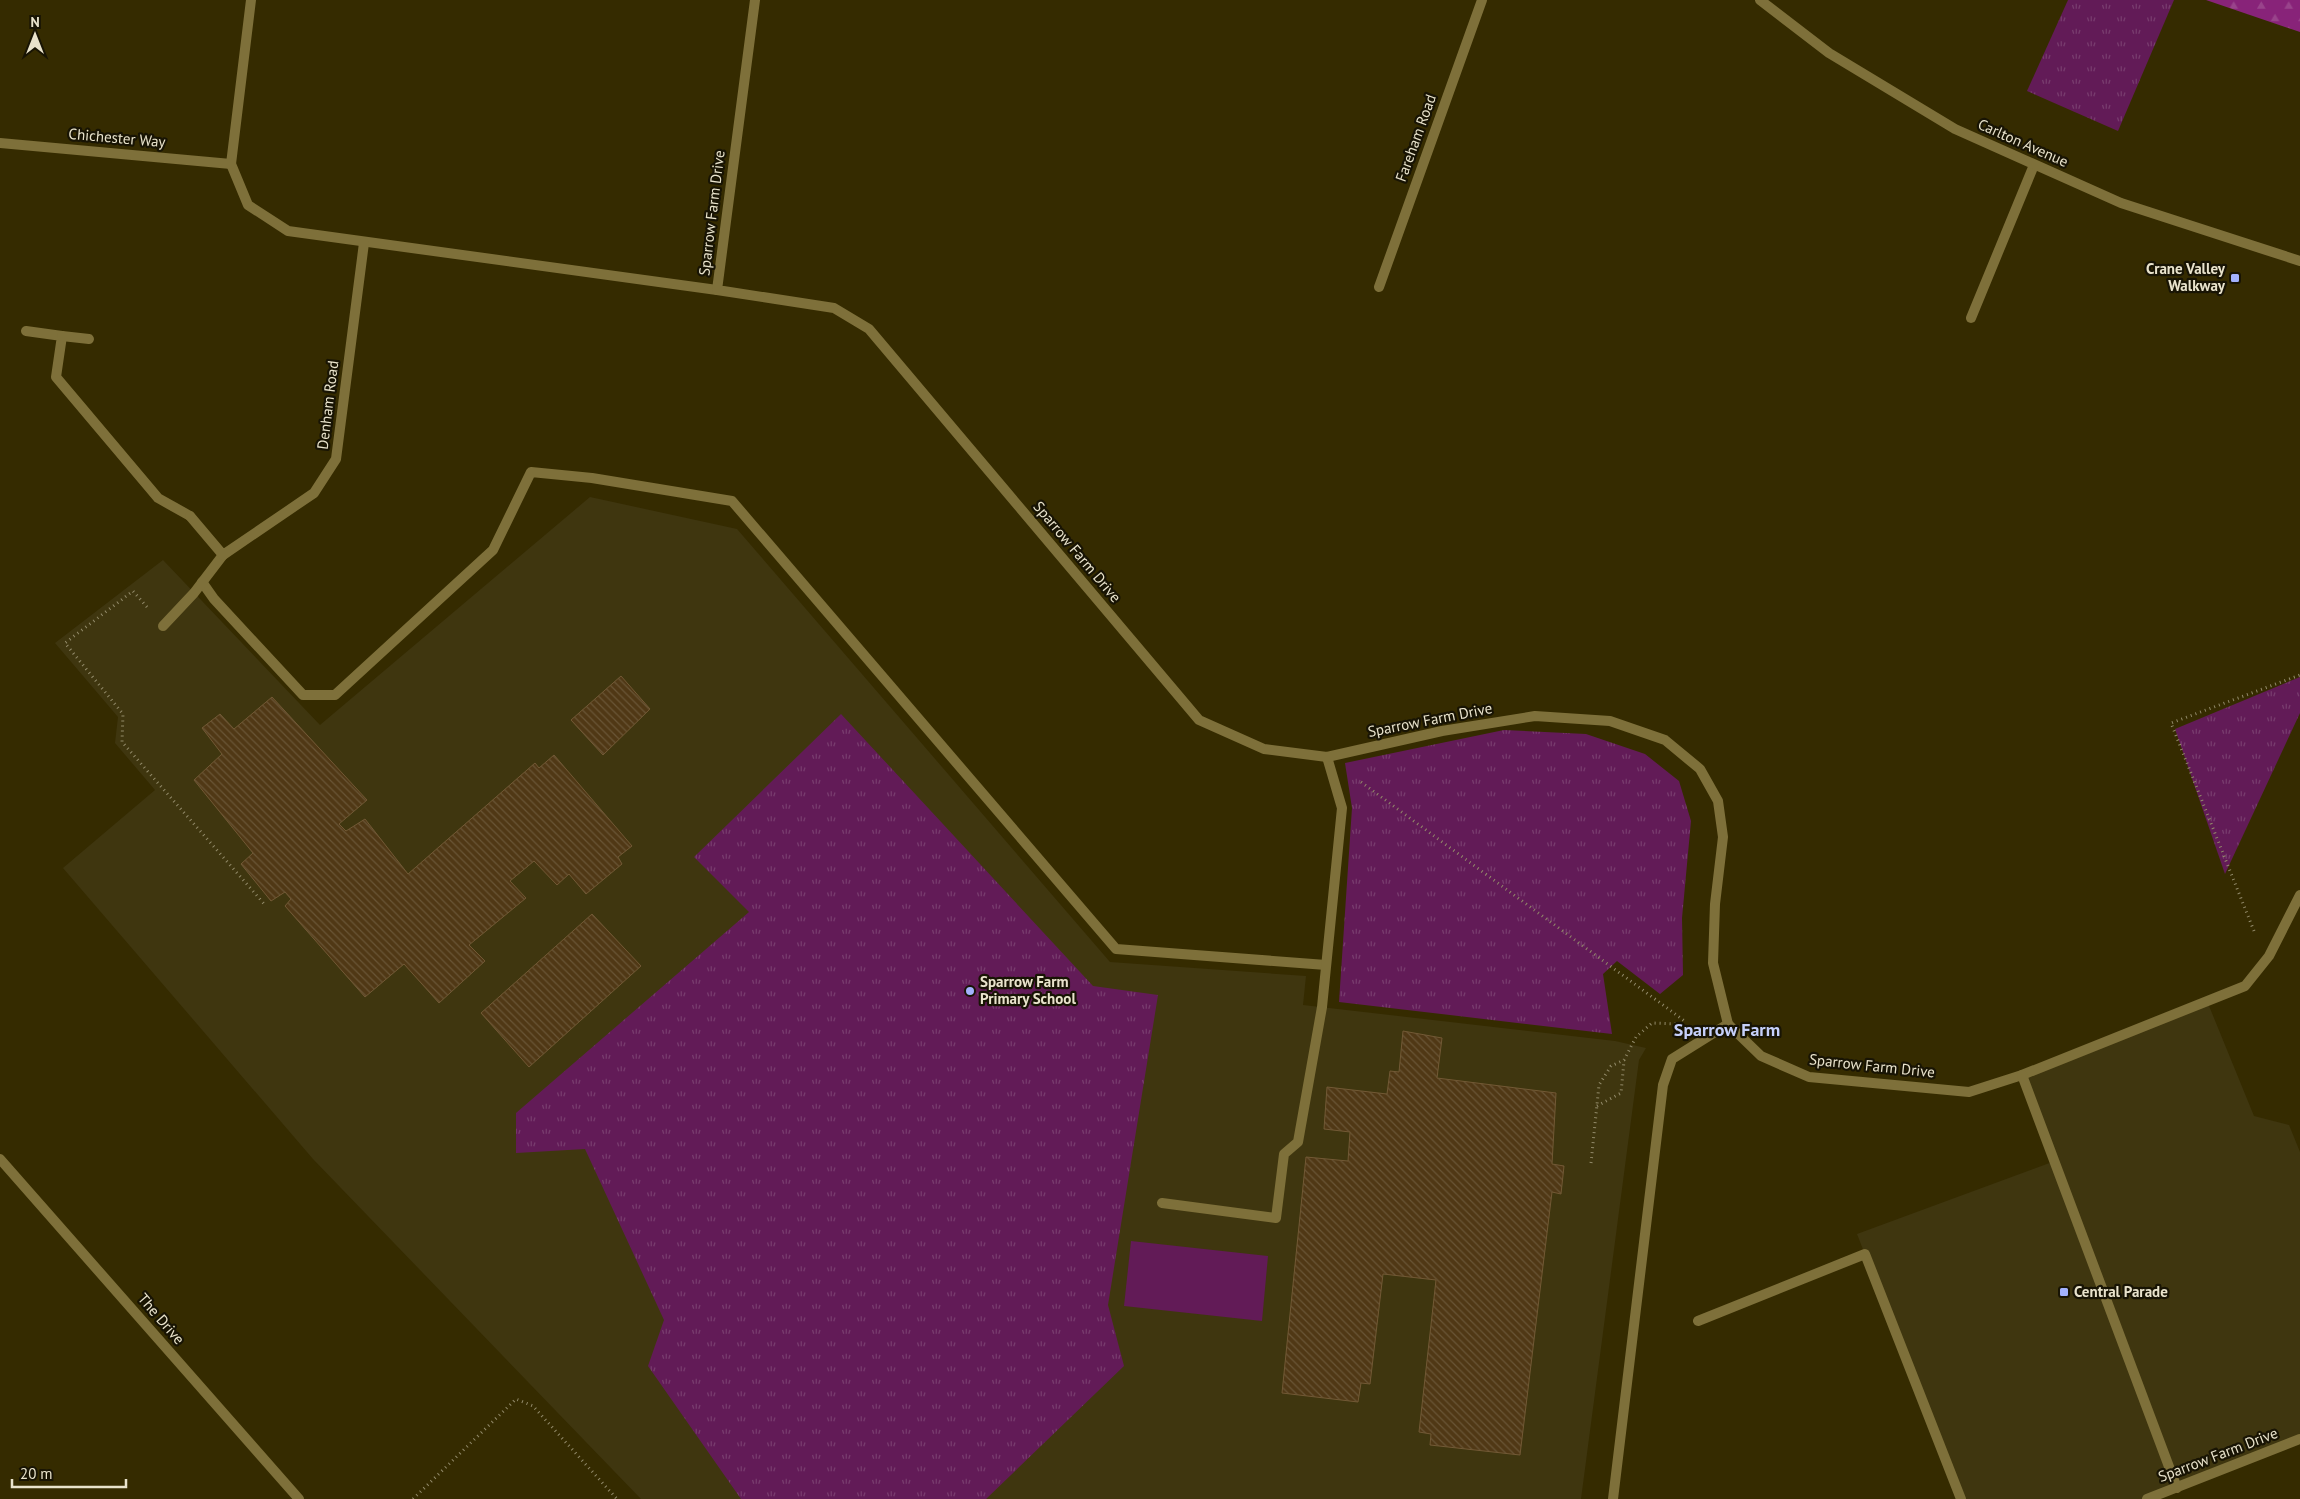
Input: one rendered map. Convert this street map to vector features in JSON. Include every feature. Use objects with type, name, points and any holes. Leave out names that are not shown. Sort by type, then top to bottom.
[{"type":"street","points":[[251,0],[231,164],[248,205],[288,231],[364,243],[717,290]]},
{"type":"street","name":"Sparrow Farm Drive","points":[[756,0],[717,290],[834,308],[869,329],[1199,720],[1264,749],[1327,757],[1442,731],[1535,716],[1610,721],[1665,740],[1700,769],[1718,801],[1723,836],[1715,904],[1713,962],[1728,1024],[1760,1056],[1809,1077],[1969,1092],[2022,1075],[2245,986],[2269,956],[2300,895]]},
{"type":"street","name":"Fareham Road","points":[[1379,287],[1482,0]]},
{"type":"street","name":"Carlton Avenue","points":[[1760,0],[1828,53],[1955,129],[2121,203],[2300,261]]},
{"type":"street","name":"Chichester Way","points":[[0,142],[231,164]]},
{"type":"street","points":[[1971,318],[2034,165]]},
{"type":"street","name":"Denham Road","points":[[163,626],[194,593],[222,555],[314,493],[336,458],[364,243]]},
{"type":"street","points":[[26,331],[89,339]]},
{"type":"street","points":[[62,336],[56,377],[158,498],[190,516],[222,555]]},
{"type":"street","points":[[202,582],[214,599],[303,695],[335,695],[494,550],[531,472],[592,478],[732,501],[1116,949],[1326,965]]},
{"type":"street","points":[[1162,1203],[1276,1218],[1284,1154],[1298,1142],[1322,1008],[1342,808],[1327,757]]},
{"type":"street","points":[[1612,1499],[1663,1085],[1672,1059],[1728,1024]]},
{"type":"street","points":[[2022,1075],[2178,1488]]},
{"type":"street","name":"The Drive","points":[[0,1159],[299,1499]]},
{"type":"street","points":[[1698,1321],[1864,1254],[1961,1499]]},
{"type":"street","name":"Sparrow Farm Drive","points":[[2147,1499],[2300,1439]]},
{"type":"path","points":[[154,602],[147,607],[133,591],[65,643],[123,714],[122,742],[266,906]]},
{"type":"path","points":[[2269,956],[2256,936],[2171,722],[2300,675]]},
{"type":"path","points":[[1327,757],[1688,1024],[1652,1023],[1636,1037],[1624,1060],[1621,1093],[1597,1106]]},
{"type":"path","points":[[1591,1163],[1599,1085],[1611,1066],[1624,1060]]},
{"type":"path","points":[[413,1499],[516,1399],[533,1406],[617,1499]]},
{"type":"shaded area","name":"Sparrow Farm Primary School","points":[[590,497],[737,529],[1110,962],[1306,976],[1303,1005],[1615,1041],[1646,1048],[1639,1060],[1581,1499],[641,1499],[313,1159],[63,868],[155,790],[115,743],[118,717],[55,643],[163,560],[320,725]]},
{"type":"shaded area","points":[[2207,1001],[2254,1116],[2289,1125],[2300,1152],[2300,1439],[2147,1499],[1961,1499],[1857,1234],[2055,1161],[2022,1075]]},
{"type":"green space","points":[[2068,0],[2174,0],[2118,131],[2027,91]]},
{"type":"green space","points":[[2206,0],[2300,0],[2300,32]]},
{"type":"green space","points":[[2300,677],[2300,713],[2225,874],[2175,729]]},
{"type":"green space","points":[[841,714],[1093,986],[1158,995],[1108,1305],[1124,1366],[986,1499],[741,1499],[648,1366],[664,1320],[585,1149],[516,1153],[516,1113],[749,912],[694,857]]},
{"type":"green space","points":[[1504,730],[1586,734],[1645,754],[1679,781],[1691,821],[1682,918],[1683,975],[1660,994],[1617,961],[1603,974],[1612,1034],[1339,1002],[1352,808],[1345,763]]},
{"type":"green space","points":[[1131,1241],[1268,1256],[1262,1321],[1124,1306]]},
{"type":"building","points":[[621,676],[650,709],[603,755],[571,720]]},
{"type":"building","points":[[272,697],[367,800],[339,824],[346,831],[365,819],[408,874],[535,763],[539,768],[554,755],[632,846],[618,857],[622,864],[586,894],[569,874],[557,885],[534,861],[510,881],[526,898],[469,945],[485,961],[439,1003],[404,964],[365,997],[285,906],[291,899],[285,892],[271,901],[241,864],[253,853],[194,780],[222,754],[202,728],[220,714],[234,729]]},
{"type":"building","points":[[592,914],[641,966],[529,1067],[481,1013]]},
{"type":"building","points":[[1403,1031],[1442,1038],[1437,1078],[1556,1093],[1552,1164],[1564,1166],[1561,1194],[1552,1192],[1520,1455],[1430,1445],[1431,1434],[1419,1432],[1436,1280],[1383,1274],[1370,1384],[1361,1383],[1358,1402],[1282,1393],[1306,1157],[1348,1161],[1350,1132],[1324,1129],[1327,1087],[1387,1094],[1390,1071],[1399,1072]]},
{"type":"place","name":"Crane Valley Walkway","points":[[2235,278]]},
{"type":"place","name":"Sparrow Farm Primary School","points":[[970,991]]},
{"type":"place","name":"Central Parade","points":[[2064,1292]]},
{"type":"district","name":"Sparrow Farm","points":[[1727,1030]]}]
